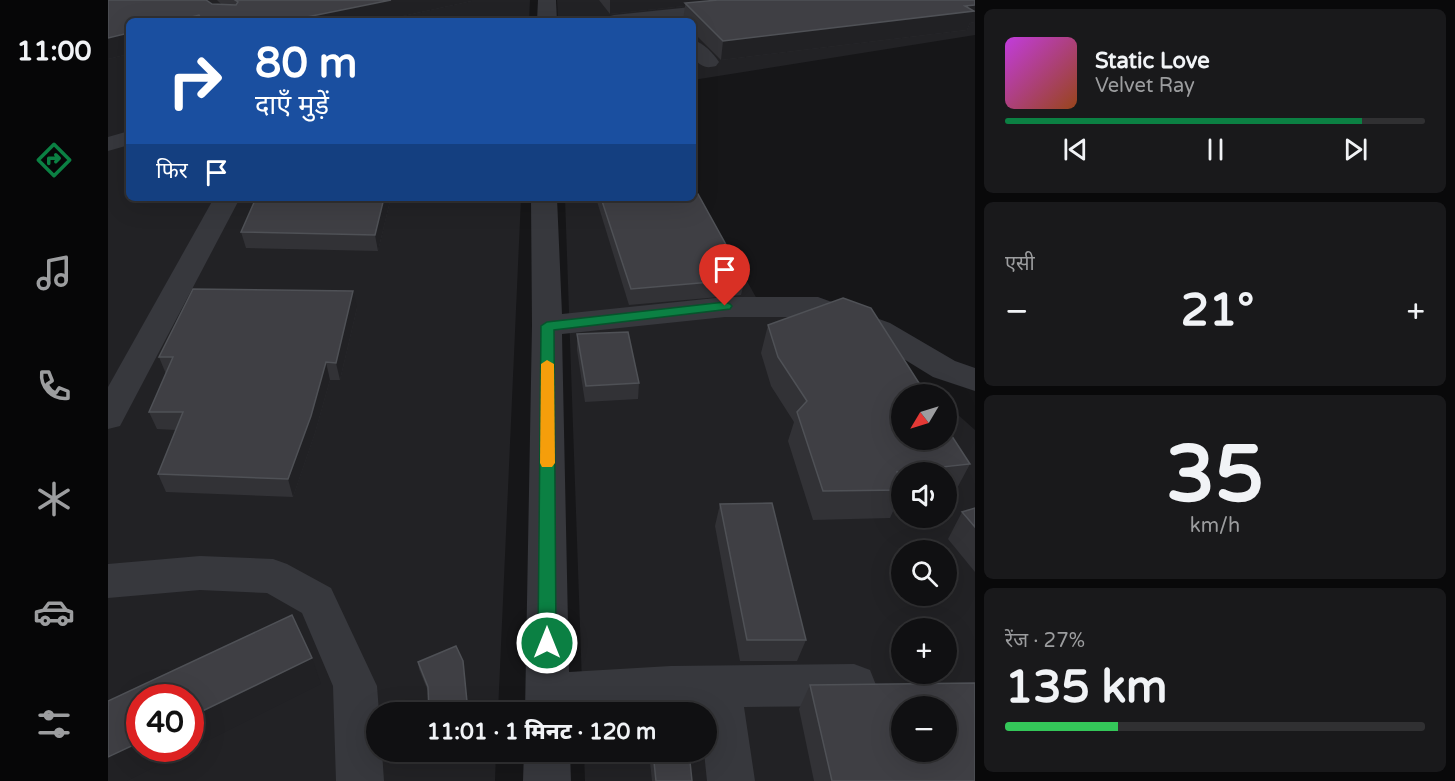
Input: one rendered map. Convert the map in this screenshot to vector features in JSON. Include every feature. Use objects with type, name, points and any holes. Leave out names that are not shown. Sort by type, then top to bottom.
[{"type":"street","points":[[548,0],[548,18]]},
{"type":"street","points":[[667,18],[765,3],[813,0]]},
{"type":"street","points":[[696,48],[709,62]]},
{"type":"street","points":[[108,144],[126,139]]},
{"type":"street","points":[[108,417],[225,201]]},
{"type":"street","points":[[544,201],[547,326],[547,702]]},
{"type":"street","points":[[547,326],[725,306],[818,307],[879,330],[944,369],[975,380]]},
{"type":"street","points":[[108,581],[200,573],[273,576],[317,601],[355,686],[360,781]]},
{"type":"street","points":[[557,702],[719,686],[894,685]]},
{"type":"street","points":[[719,686],[731,781]]},
{"type":"street","points":[[547,762],[547,781]]},
{"type":"shaded area","points":[[108,0],[530,0],[529,18],[126,18],[126,201],[521,201],[498,702],[366,702],[366,762],[496,762],[495,781],[108,781]]},
{"type":"shaded area","points":[[557,0],[975,0],[975,35],[696,80],[696,18],[558,18]]},
{"type":"shaded area","points":[[696,190],[766,315],[832,307],[922,384],[891,384],[891,450],[957,450],[957,414],[975,430],[975,781],[585,781],[584,762],[717,762],[717,702],[583,702],[565,201],[696,201]]},
{"type":"building","points":[[108,0],[206,0],[212,4],[236,5],[238,2],[235,0],[391,0],[308,18],[201,18],[199,15],[187,18],[126,18],[126,34],[108,38]]},
{"type":"building","points":[[718,0],[975,0],[975,5],[965,6],[974,11],[723,41],[685,3]]},
{"type":"building","points":[[696,194],[698,194],[745,279],[631,289],[602,201],[696,201]]},
{"type":"building","points":[[255,201],[383,201],[375,235],[241,232]]},
{"type":"building","points":[[193,289],[353,291],[336,363],[326,362],[311,416],[288,479],[158,474],[183,412],[149,412],[173,357],[159,357]]},
{"type":"building","points":[[843,298],[871,308],[920,384],[891,384],[891,450],[957,450],[957,444],[970,464],[891,462],[891,490],[823,491],[797,412],[807,401],[778,357],[768,325]]},
{"type":"building","points":[[628,332],[639,383],[586,386],[577,334]]},
{"type":"building","points":[[772,503],[806,640],[747,640],[720,504]]},
{"type":"building","points":[[975,508],[975,527],[962,512]]},
{"type":"building","points":[[292,615],[312,658],[204,710],[204,684],[144,684]]},
{"type":"building","points":[[456,646],[463,661],[467,702],[429,702],[428,687],[418,662]]},
{"type":"building","points":[[975,683],[975,781],[832,781],[810,685]]},
{"type":"building","points":[[126,693],[126,749],[108,757],[108,701]]},
{"type":"building","points":[[654,762],[690,762],[692,781],[656,781]]},
{"type":"slow traffic","points":[[547,364],[547,463]]},
{"type":"route","points":[[547,643],[547,326],[725,306]]}]
